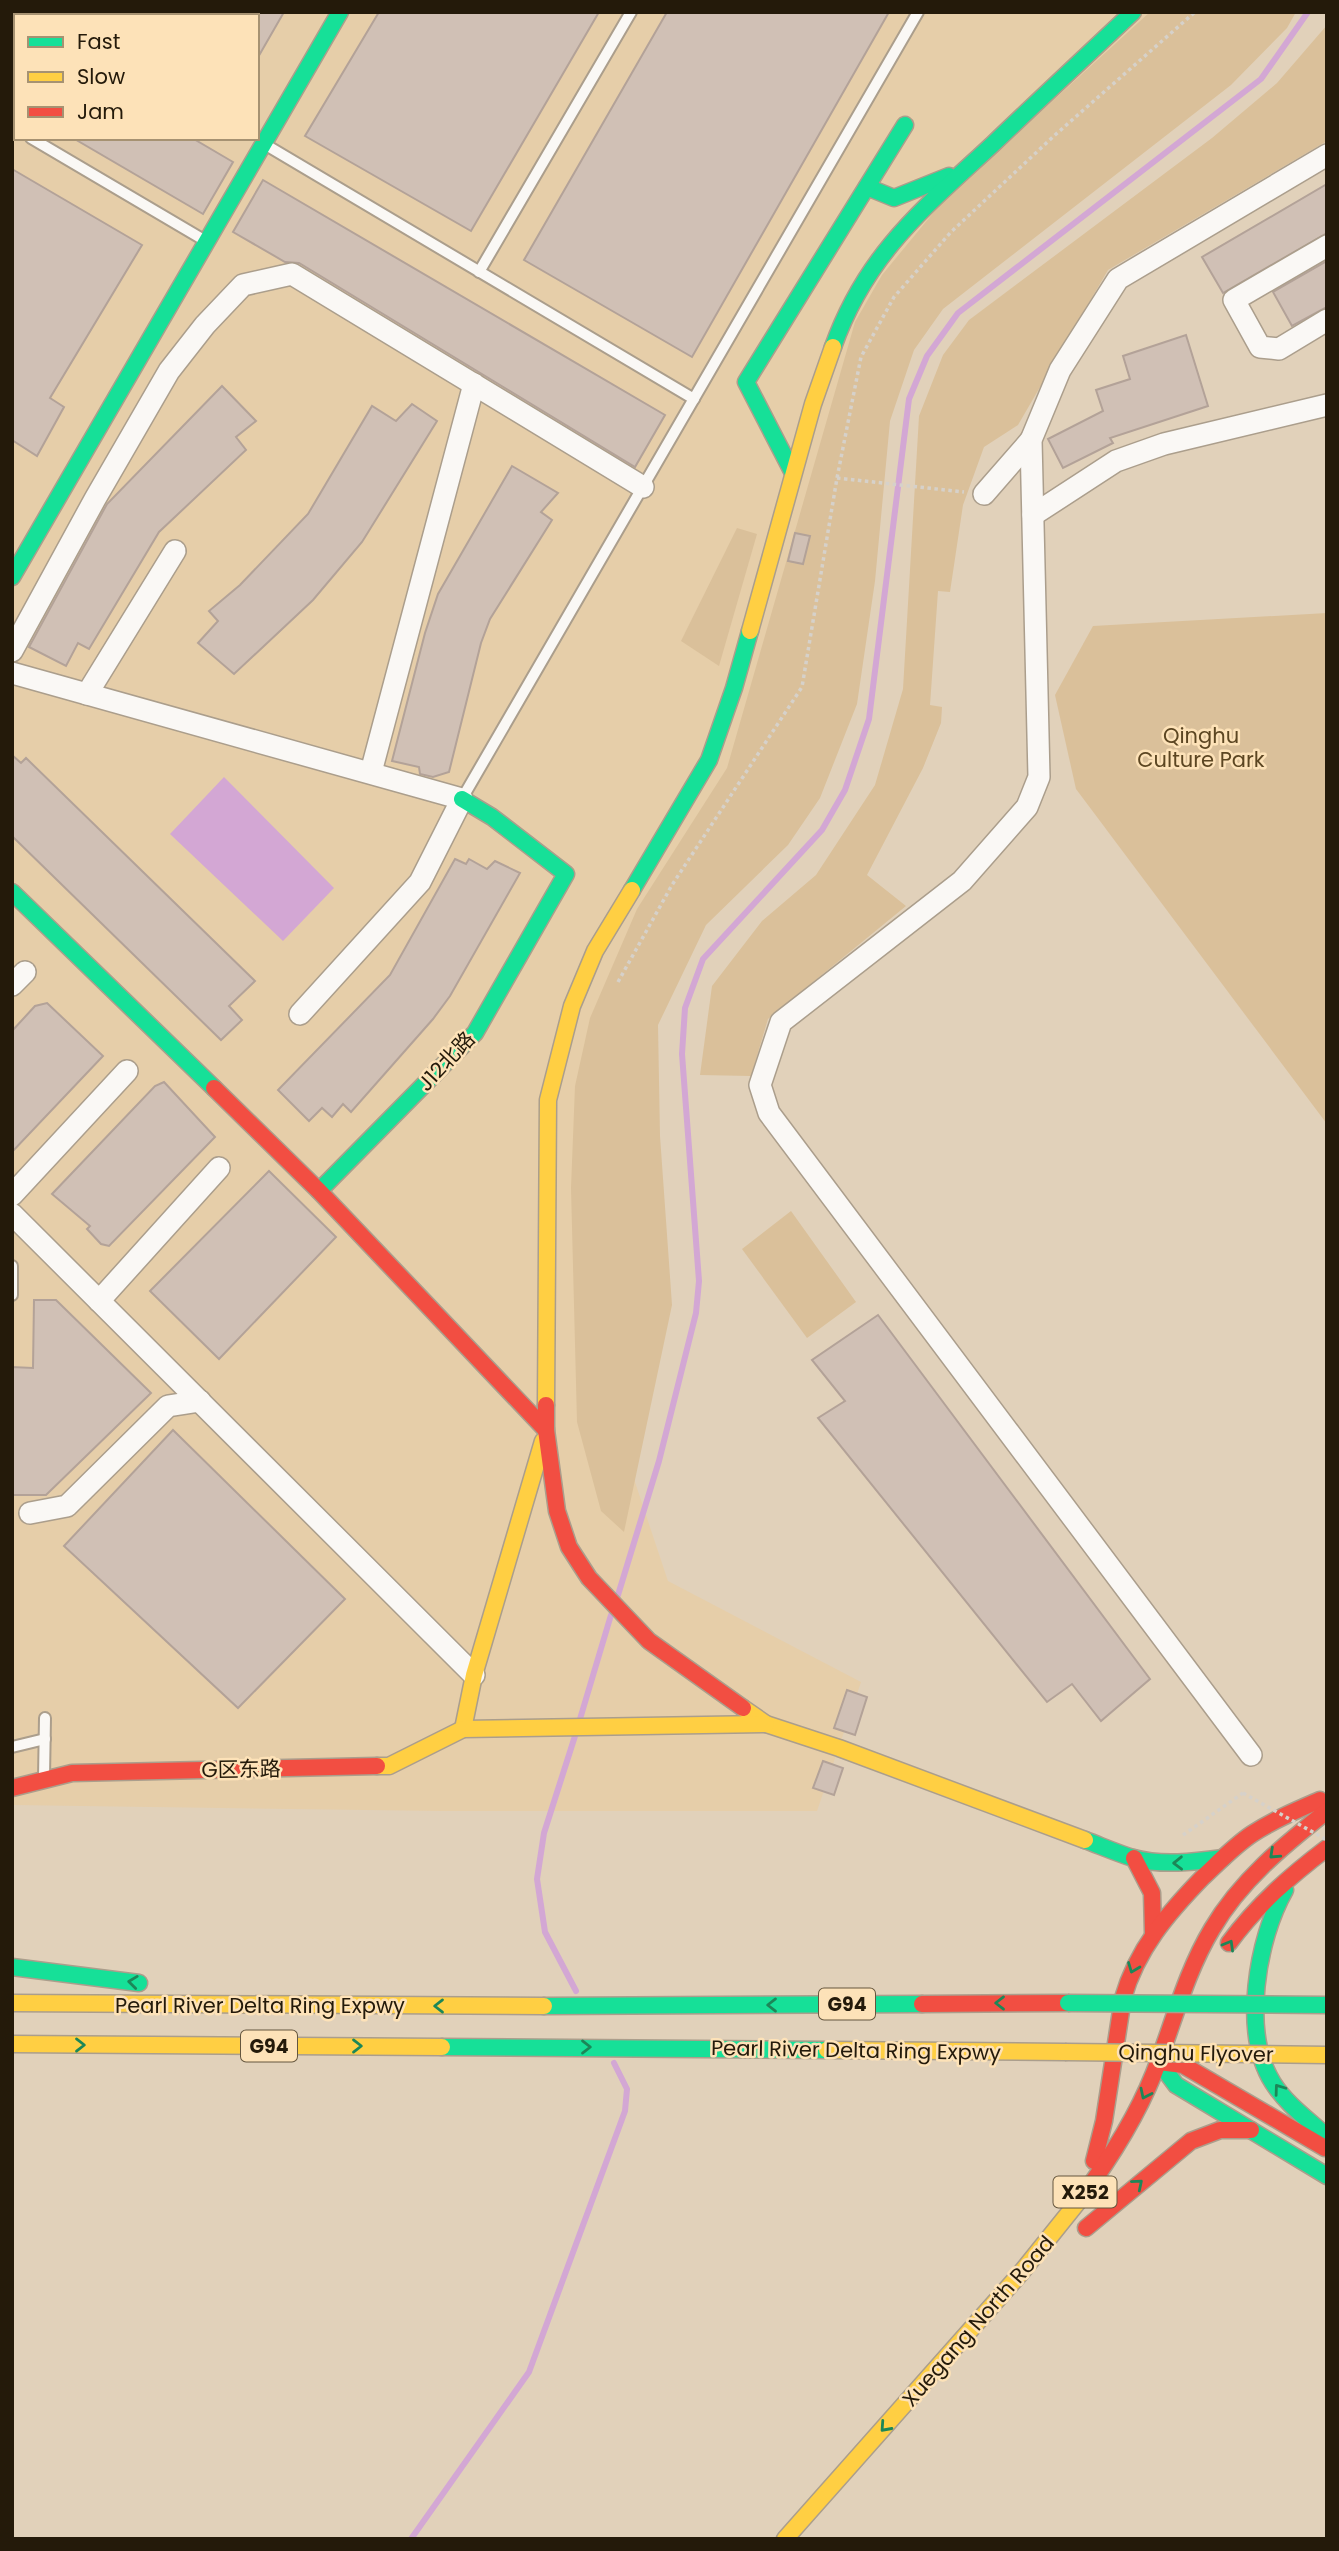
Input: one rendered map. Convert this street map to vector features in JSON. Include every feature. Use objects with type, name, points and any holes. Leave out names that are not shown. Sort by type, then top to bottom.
[{"type":"main road","points":[[12,577],[207,242],[259,141],[340,12]]},
{"type":"main road","points":[[1133,12],[906,225],[872,269],[844,320],[813,404],[734,688],[709,760],[595,951],[572,1006],[548,1100],[546,1430],[557,1511],[569,1547],[589,1578],[649,1641],[766,1724],[839,1748],[1134,1858],[1175,1863],[1223,1858]]},
{"type":"main road","points":[[793,473],[746,382],[905,125]]},
{"type":"main road","points":[[867,187],[894,198],[963,171]]},
{"type":"main road","name":"J12北路","points":[[319,1191],[475,1033],[566,874],[492,817],[462,799]]},
{"type":"main road","points":[[12,892],[319,1191],[546,1430]]},
{"type":"main road","points":[[546,1430],[474,1675],[463,1729],[766,1724]]},
{"type":"main road","name":"G区东路","points":[[12,1788],[72,1773],[389,1766],[463,1729]]},
{"type":"main road","points":[[1071,2213],[1089,2176],[1101,2141],[1109,2104],[1116,2034],[1124,1995],[1136,1959],[1153,1932],[1223,1858],[1252,1833],[1327,1797]]},
{"type":"main road","name":"Xuegang North Road","points":[[785,2539],[1031,2262],[1071,2213],[1135,2115],[1159,2062],[1184,1988],[1201,1948],[1223,1911],[1250,1877],[1281,1847],[1327,1811]]},
{"type":"main road","points":[[1223,1955],[1247,1918],[1273,1889],[1327,1848]]},
{"type":"main road","points":[[1134,1858],[1149,1881],[1156,1906],[1153,1932]]},
{"type":"main road","points":[[1303,1865],[1279,1899],[1266,1931],[1257,2010],[1259,2044],[1268,2074],[1284,2097],[1327,2137]]},
{"type":"main road","points":[[12,1967],[153,1984]]},
{"type":"main road","points":[[179,1988],[322,2005]]},
{"type":"main road","points":[[1199,2015],[1208,1990]]},
{"type":"main road","name":"Pearl River Delta Ring Expwy","points":[[12,2003],[508,2006],[1068,2003],[1327,2005]]},
{"type":"main road","points":[[1173,2090],[1191,2040]]},
{"type":"main road","name":"Pearl River Delta Ring Expwy","points":[[12,2045],[1065,2052]]},
{"type":"main road","points":[[115,2061],[323,2046]]},
{"type":"main road","name":"Qinghu Flyover","points":[[1065,2052],[1327,2055]]},
{"type":"main road","points":[[1159,2062],[1183,2065],[1327,2149]]},
{"type":"main road","points":[[1159,2062],[1173,2090],[1251,2130],[1327,2176]]},
{"type":"main road","name":"X252","points":[[1122,2179],[1082,2233],[1191,2140],[1211,2130],[1230,2127],[1251,2130]]},
{"type":"street","points":[[984,494],[1031,440],[1060,370],[1118,279],[1327,155]]},
{"type":"street","points":[[1327,246],[1234,300],[1261,347],[1279,349],[1327,320]]},
{"type":"street","points":[[12,651],[169,371],[205,325],[243,285],[292,274],[643,487]]},
{"type":"street","points":[[371,772],[474,384]]},
{"type":"street","points":[[1033,515],[1116,461],[1164,444],[1327,405]]},
{"type":"street","points":[[1031,440],[1039,777],[1027,807],[961,881],[781,1022],[760,1086],[769,1113],[1251,1755]]},
{"type":"street","points":[[87,694],[175,551]]},
{"type":"street","points":[[12,673],[462,799],[420,882],[300,1014]]},
{"type":"street","points":[[12,1195],[127,1071]]},
{"type":"street","points":[[99,1301],[219,1168]]},
{"type":"street","points":[[12,1214],[474,1675]]},
{"type":"street","points":[[30,1513],[67,1506],[168,1406],[200,1401]]},
{"type":"lane","points":[[479,272],[631,12]]},
{"type":"lane","points":[[462,799],[918,12]]},
{"type":"lane","points":[[34,140],[207,242]]},
{"type":"lane","points":[[259,141],[694,399]]},
{"type":"lane","points":[[12,1266],[12,1295]]},
{"type":"lane","points":[[44,1780],[45,1717]]},
{"type":"lane","points":[[12,1747],[45,1739]]},
{"type":"path","points":[[618,982],[672,885],[802,687],[837,478],[861,357],[894,297],[951,232],[1055,135],[1195,12]]},
{"type":"path","points":[[837,478],[984,494]]},
{"type":"path","points":[[1183,1835],[1243,1793],[1327,1840]]},
{"type":"shaded area","points":[[12,12],[1255,12],[922,289],[796,742],[615,1014],[604,1389],[668,1581],[861,1682],[817,1811],[442,1811],[12,1805]]},
{"type":"shaded area","points":[[224,777],[334,888],[283,941],[170,834]]},
{"type":"green space","points":[[1150,12],[1296,12],[1287,28],[1231,85],[943,309],[914,350],[890,421],[875,581],[857,704],[820,798],[788,845],[706,925],[658,1025],[660,1136],[672,1305],[624,1532],[601,1511],[577,1422],[571,1188],[575,1086],[590,1018],[637,909],[727,768],[855,322],[882,275],[943,201]]},
{"type":"green space","points":[[1327,25],[1327,141],[1108,270],[1018,425],[984,447],[963,505],[950,592],[938,591],[930,705],[942,707],[941,723],[923,768],[867,875],[906,906],[768,1019],[751,1076],[700,1075],[712,986],[762,921],[816,875],[875,785],[903,689],[919,416],[943,355],[969,320],[1212,138],[1277,83]]},
{"type":"green space","points":[[737,528],[757,534],[719,666],[681,641]]},
{"type":"green space","name":"Qinghu Culture Park","points":[[1327,613],[1327,1124],[1076,789],[1055,695],[1093,626]]},
{"type":"green space","points":[[791,1211],[856,1302],[807,1338],[742,1249]]},
{"type":"building","points":[[284,12],[259,56],[259,14]]},
{"type":"building","points":[[379,12],[599,12],[471,231],[305,136]]},
{"type":"building","points":[[667,12],[889,12],[692,357],[524,260]]},
{"type":"building","points":[[76,140],[195,140],[233,162],[203,214]]},
{"type":"building","points":[[12,169],[142,245],[50,398],[64,407],[37,456],[12,440]]},
{"type":"building","points":[[263,180],[665,415],[635,467],[299,263],[285,262],[233,232]]},
{"type":"building","points":[[1327,184],[1327,233],[1223,293],[1202,257]]},
{"type":"building","points":[[1327,261],[1327,307],[1292,326],[1273,292]]},
{"type":"building","points":[[1186,335],[1208,406],[1110,438],[1113,443],[1063,468],[1048,439],[1103,411],[1096,390],[1130,379],[1123,356]]},
{"type":"building","points":[[222,386],[256,421],[236,437],[246,450],[159,532],[89,649],[78,643],[66,666],[29,647],[107,504]]},
{"type":"building","points":[[412,404],[437,421],[362,542],[313,600],[234,674],[198,643],[218,621],[209,611],[240,585],[308,514],[372,406],[396,421]]},
{"type":"building","points":[[512,466],[558,493],[541,512],[552,520],[490,619],[481,643],[449,772],[433,777],[420,774],[419,767],[392,761],[425,633],[438,594]]},
{"type":"building","points":[[795,533],[810,536],[803,564],[788,561]]},
{"type":"building","points":[[12,755],[21,763],[26,758],[255,981],[229,1006],[242,1020],[221,1040],[12,836]]},
{"type":"building","points":[[455,859],[466,864],[469,859],[487,869],[495,861],[520,873],[450,996],[433,1019],[351,1112],[343,1104],[332,1117],[322,1108],[309,1121],[278,1090],[390,975]]},
{"type":"building","points":[[47,1003],[103,1056],[12,1152],[12,1031],[35,1006]]},
{"type":"building","points":[[164,1082],[215,1137],[109,1246],[101,1244],[87,1229],[90,1226],[52,1194],[155,1086]]},
{"type":"building","points":[[269,1171],[336,1237],[219,1359],[150,1291]]},
{"type":"building","points":[[34,1300],[56,1300],[151,1393],[46,1495],[12,1495],[12,1367],[33,1368]]},
{"type":"building","points":[[878,1315],[1150,1679],[1101,1721],[1072,1684],[1047,1702],[818,1418],[845,1401],[812,1360]]},
{"type":"building","points":[[173,1430],[345,1599],[238,1708],[64,1546]]},
{"type":"building","points":[[847,1690],[867,1697],[855,1735],[834,1728]]},
{"type":"building","points":[[823,1761],[843,1768],[834,1795],[813,1788]]},
{"type":"waterway","points":[[618,1595],[659,1461],[696,1313],[699,1281],[682,1054],[685,1008],[703,959],[822,830],[845,790],[869,719],[909,399],[927,356],[958,313],[1261,79],[1308,12]]},
{"type":"waterway","points":[[580,1719],[611,1615]]},
{"type":"waterway","points":[[575,1736],[544,1833],[537,1879],[545,1932],[576,1991]]},
{"type":"waterway","points":[[411,2539],[529,2372],[625,2111],[627,2089],[614,2063]]},
{"type":"traffic: fast","points":[[12,577],[340,12]]},
{"type":"traffic: fast","points":[[833,347],[846,314],[862,285],[899,235],[943,190],[1133,12]]},
{"type":"traffic: fast","points":[[793,473],[746,382],[905,125]]},
{"type":"traffic: fast","points":[[867,187],[894,198],[949,176]]},
{"type":"traffic: fast","points":[[632,890],[709,760],[750,631]]},
{"type":"traffic: fast","points":[[319,1191],[475,1033],[566,874],[492,817],[462,799]]},
{"type":"traffic: fast","points":[[12,892],[214,1088]]},
{"type":"traffic: fast","points":[[1085,1840],[1133,1858],[1155,1862],[1223,1858]]},
{"type":"traffic: fast","points":[[1285,1890],[1275,1910],[1260,1959],[1255,2013],[1257,2039],[1263,2062],[1273,2083],[1291,2105],[1327,2137]]},
{"type":"traffic: fast","points":[[12,1967],[139,1983]]},
{"type":"traffic: fast","points":[[1068,2003],[1327,2005]]},
{"type":"traffic: fast","points":[[544,2006],[922,2004]]},
{"type":"traffic: fast","points":[[442,2047],[827,2050]]},
{"type":"traffic: fast","points":[[1159,2062],[1176,2085],[1327,2176]]},
{"type":"traffic: slow","points":[[750,631],[813,404],[833,347]]},
{"type":"traffic: slow","points":[[546,1405],[548,1100],[572,1006],[595,951],[632,890]]},
{"type":"traffic: slow","points":[[463,1729],[474,1675],[543,1441]]},
{"type":"traffic: slow","points":[[743,1708],[766,1724],[839,1748],[1085,1840]]},
{"type":"traffic: slow","points":[[377,1766],[389,1766],[463,1729],[766,1724]]},
{"type":"traffic: slow","points":[[12,2003],[544,2006]]},
{"type":"traffic: slow","points":[[12,2044],[442,2047]]},
{"type":"traffic: slow","points":[[827,2050],[1065,2052]]},
{"type":"traffic: slow","points":[[1065,2052],[1327,2055]]},
{"type":"traffic: slow","points":[[785,2539],[1020,2274],[1081,2198]]},
{"type":"traffic: jam","points":[[214,1088],[319,1191],[546,1430]]},
{"type":"traffic: jam","points":[[546,1405],[546,1430],[557,1511],[569,1547],[589,1578],[649,1641],[743,1708]]},
{"type":"traffic: jam","points":[[12,1788],[72,1773],[377,1766]]},
{"type":"traffic: jam","points":[[1094,2161],[1104,2121],[1123,1998],[1136,1963],[1145,1948],[1178,1904],[1239,1844],[1268,1824],[1320,1800]]},
{"type":"traffic: jam","points":[[1081,2198],[1112,2153],[1139,2106],[1187,1982],[1212,1929],[1249,1880],[1327,1811]]},
{"type":"traffic: jam","points":[[1229,1943],[1275,1892],[1327,1848]]},
{"type":"traffic: jam","points":[[1134,1858],[1152,1893],[1153,1932]]},
{"type":"traffic: jam","points":[[922,2004],[1068,2003]]},
{"type":"traffic: jam","points":[[1159,2062],[1183,2065],[1325,2148]]},
{"type":"traffic: jam","points":[[1086,2228],[1191,2141],[1220,2130],[1251,2130]]}]
